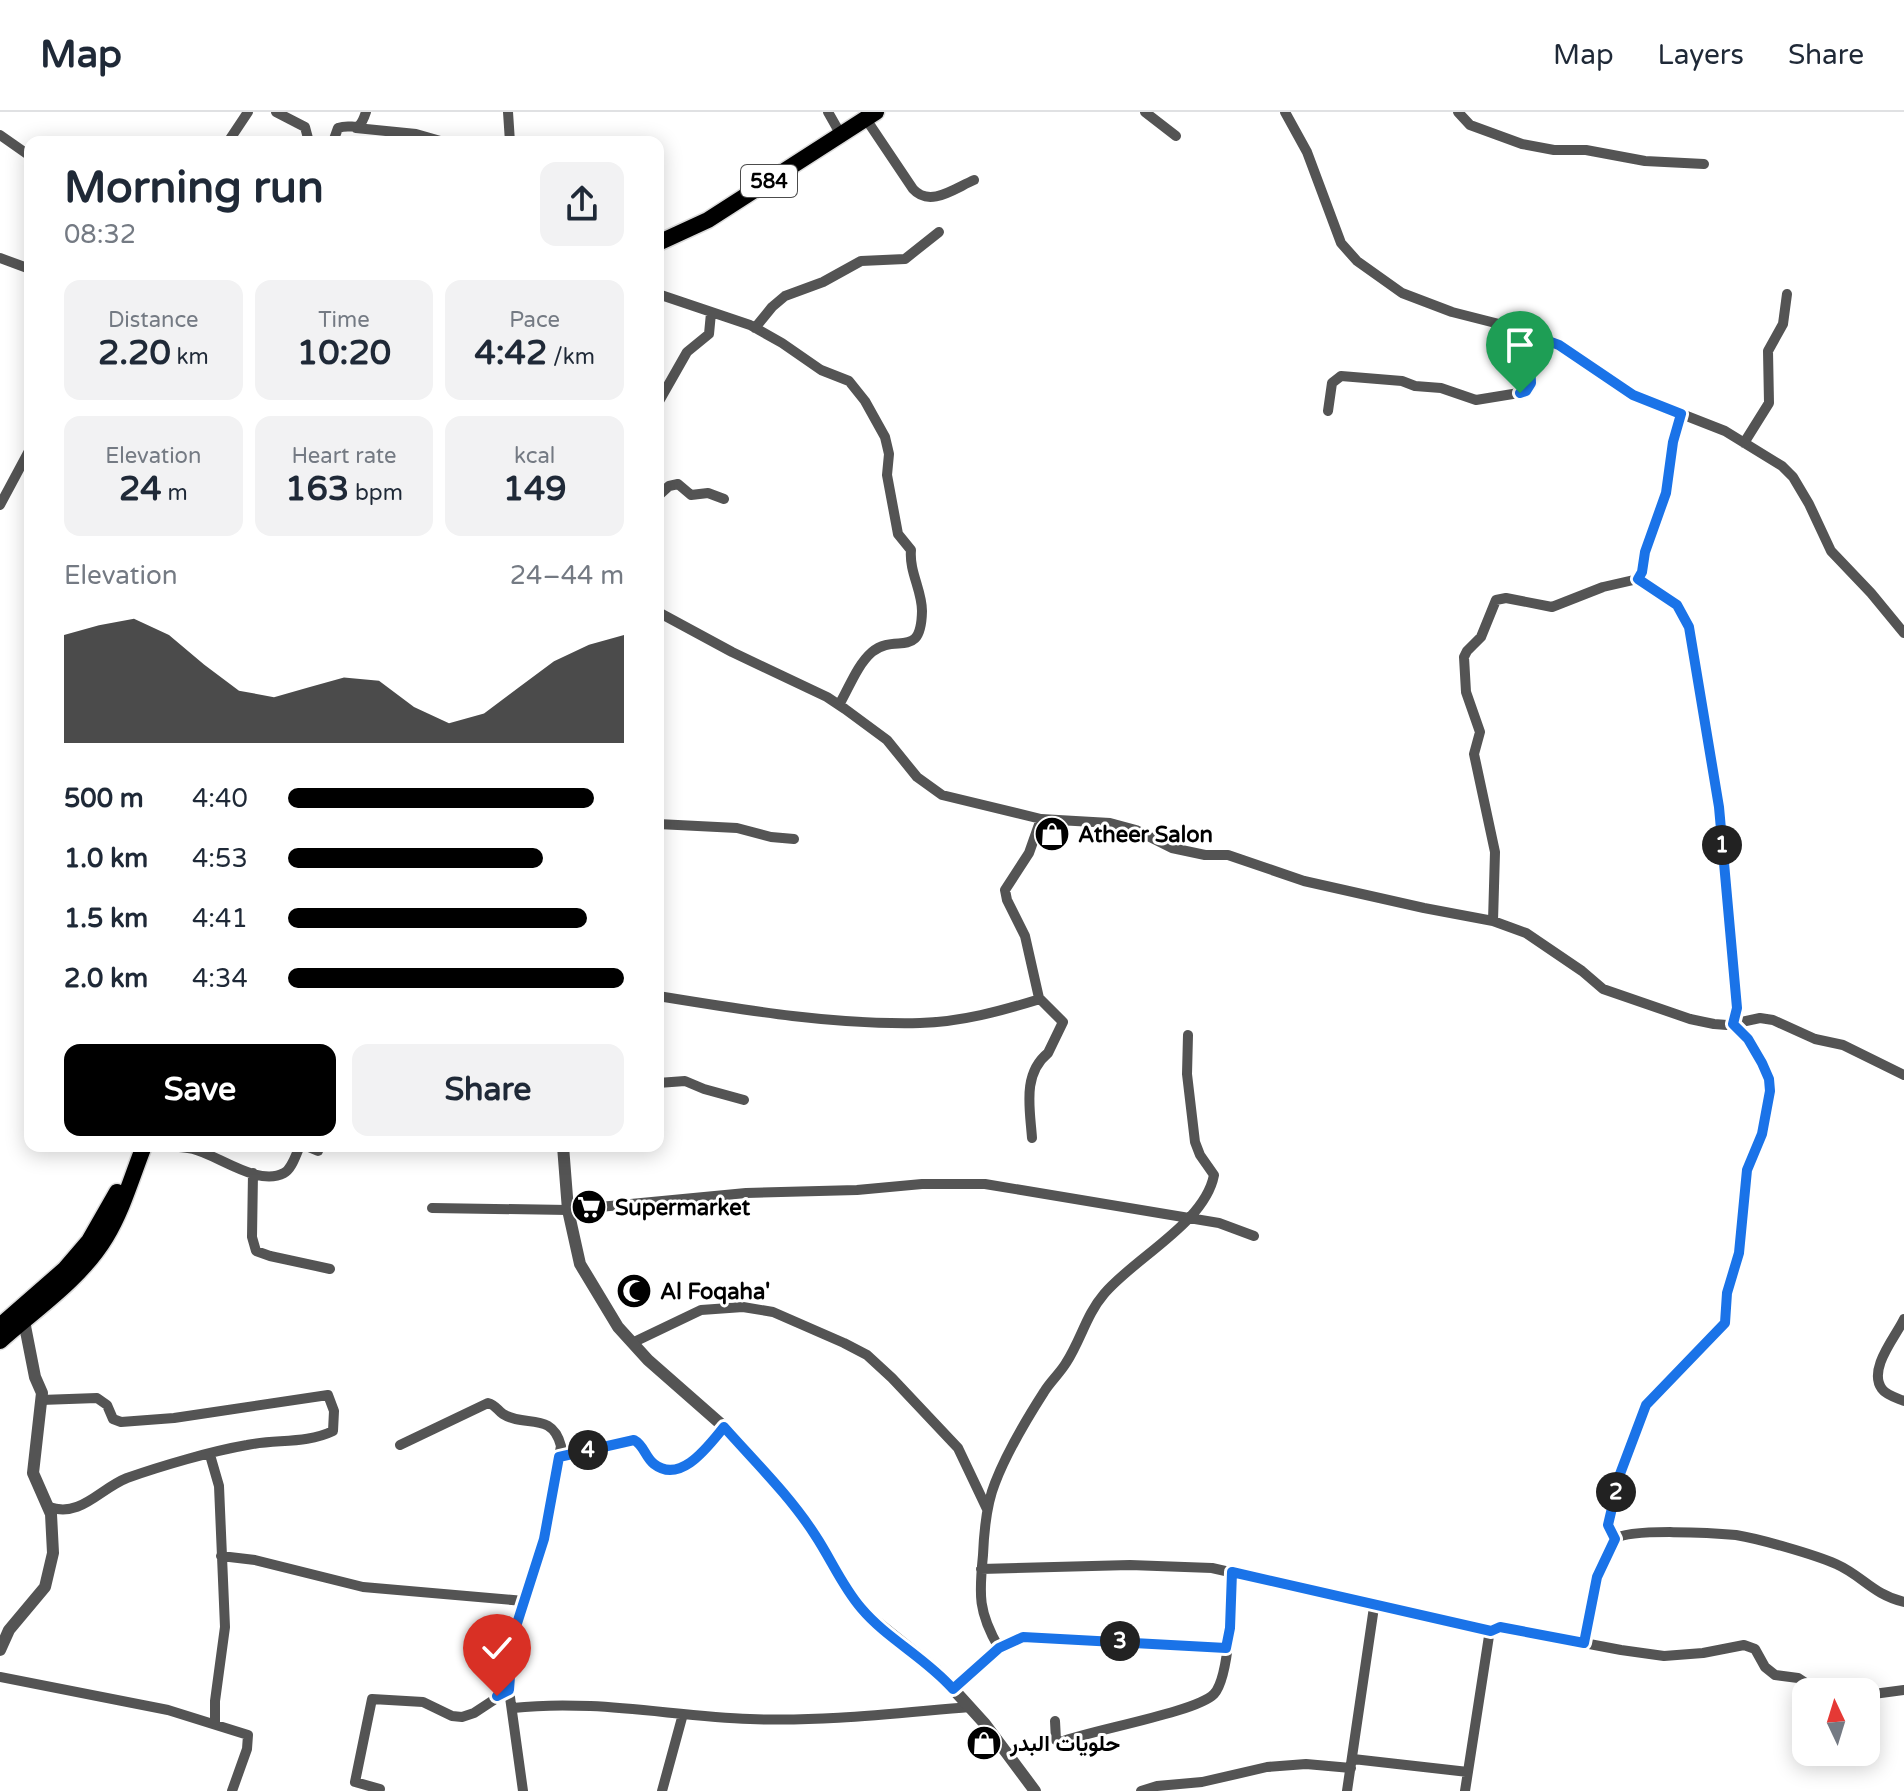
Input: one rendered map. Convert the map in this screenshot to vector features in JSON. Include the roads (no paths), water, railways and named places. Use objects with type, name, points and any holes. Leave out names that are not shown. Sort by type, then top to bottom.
[{"type":"main road","name":"584","points":[[664,240],[708,220],[871,115]]},
{"type":"main road","points":[[0,1326],[43,1290],[81,1252],[140,1152]]},
{"type":"main road","points":[[0,1341],[67,1284],[97,1250],[114,1223],[142,1152]]},
{"type":"street","points":[[232,136],[248,112]]},
{"type":"street","points":[[276,112],[305,127],[307,136]]},
{"type":"street","points":[[356,128],[362,124],[366,112]]},
{"type":"street","points":[[508,112],[510,136]]},
{"type":"street","points":[[828,112],[841,135]]},
{"type":"street","points":[[1145,112],[1176,136]]},
{"type":"street","points":[[1285,112],[1307,152],[1338,237],[1350,256],[1402,293],[1559,345],[1633,395],[1725,431],[1788,471],[1809,504],[1831,551],[1904,633]]},
{"type":"street","points":[[1458,112],[1470,125],[1522,144],[1554,150],[1586,150],[1645,161],[1704,164]]},
{"type":"street","points":[[871,115],[913,189],[922,197],[931,198],[974,180]]},
{"type":"street","points":[[335,136],[338,128],[423,136]]},
{"type":"street","points":[[0,135],[24,152]]},
{"type":"street","points":[[755,328],[785,296],[823,282],[861,261],[905,259],[939,232]]},
{"type":"street","points":[[0,258],[24,267]]},
{"type":"street","points":[[1744,443],[1769,403],[1768,351],[1783,324],[1787,294]]},
{"type":"street","points":[[664,296],[755,328],[821,370],[849,381],[876,420],[889,454],[887,475],[898,534],[909,545],[910,564],[921,596],[922,612],[918,636],[911,643],[882,647],[871,653],[839,705]]},
{"type":"street","points":[[664,392],[690,347],[709,334],[711,313]]},
{"type":"street","points":[[1328,411],[1332,383],[1341,376],[1402,381],[1415,386],[1441,388],[1476,400],[1525,392],[1531,383],[1529,334]]},
{"type":"street","points":[[1638,579],[1666,493],[1673,442],[1681,414]]},
{"type":"street","points":[[0,505],[4,491],[24,459]]},
{"type":"street","points":[[664,491],[678,484],[691,495],[708,493],[724,499]]},
{"type":"street","points":[[1493,921],[1495,852],[1474,754],[1480,732],[1466,692],[1464,657],[1481,637],[1496,600],[1506,598],[1552,607],[1603,587],[1638,579],[1677,605],[1689,627],[1719,807],[1737,1008],[1733,1024]]},
{"type":"street","points":[[664,615],[839,705],[887,740],[917,777],[942,795],[1041,819],[1122,826],[1172,848],[1205,855],[1228,855],[1304,881],[1493,921],[1526,933],[1603,989],[1690,1019],[1714,1024],[1733,1024],[1760,1018],[1773,1020],[1815,1039],[1843,1045],[1904,1075]]},
{"type":"street","points":[[1032,1138],[1029,1081],[1063,1023],[1040,999],[1025,936],[1005,890],[1029,853],[1041,819]]},
{"type":"street","points":[[664,824],[737,828],[794,839]]},
{"type":"street","points":[[664,997],[826,1019],[921,1023],[981,1016],[1040,999]]},
{"type":"street","points":[[1615,1539],[1608,1525],[1620,1474],[1646,1405],[1725,1323],[1727,1293],[1739,1253],[1747,1170],[1762,1134],[1770,1091],[1769,1079],[1758,1056],[1748,1039],[1733,1024]]},
{"type":"street","points":[[999,1648],[984,1623],[980,1598],[988,1511],[994,1485],[1045,1389],[1067,1363],[1089,1314],[1112,1285],[1166,1240],[1187,1218],[1209,1190],[1214,1175],[1195,1142],[1187,1074],[1188,1035]]},
{"type":"street","points":[[664,1083],[685,1081],[744,1100]]},
{"type":"street","points":[[200,1152],[253,1173],[283,1174],[297,1152]]},
{"type":"street","points":[[563,1152],[568,1210],[580,1264],[597,1295],[632,1343],[724,1427],[778,1486],[814,1533],[850,1595],[864,1612],[936,1670],[970,1707],[1035,1791]]},
{"type":"street","points":[[253,1173],[252,1237],[256,1251],[330,1269]]},
{"type":"street","points":[[432,1208],[568,1210],[746,1193],[985,1184],[1219,1223],[1254,1236]]},
{"type":"street","points":[[632,1343],[701,1310],[743,1307],[773,1312],[844,1343],[867,1355],[892,1378],[958,1448],[988,1511]]},
{"type":"street","points":[[1904,1319],[1886,1346],[1878,1382],[1884,1392],[1904,1401]]},
{"type":"street","points":[[0,1650],[9,1630],[28,1610],[47,1580],[53,1540],[49,1507],[33,1473],[41,1387],[35,1377],[24,1321]]},
{"type":"street","points":[[41,1400],[97,1398],[107,1405],[113,1419],[119,1422],[174,1418],[328,1395],[335,1426],[331,1432],[303,1440],[246,1445],[125,1479],[72,1510],[49,1507]]},
{"type":"street","points":[[400,1445],[488,1403],[497,1406],[503,1413],[538,1422],[554,1430],[561,1446],[544,1539],[513,1636],[509,1690],[523,1791]]},
{"type":"street","points":[[559,1457],[634,1440],[657,1466],[679,1468],[701,1455],[724,1427]]},
{"type":"street","points":[[210,1455],[219,1486],[225,1627],[215,1724]]},
{"type":"street","points":[[1584,1643],[1597,1577],[1615,1539],[1638,1532],[1736,1535],[1836,1564],[1881,1596],[1904,1602]]},
{"type":"street","points":[[221,1556],[255,1560],[363,1587],[524,1601]]},
{"type":"street","points":[[981,1569],[1178,1565],[1232,1572],[1374,1607],[1491,1631],[1500,1627],[1664,1656],[1744,1645],[1755,1649],[1765,1667],[1775,1675],[1798,1678]]},
{"type":"street","points":[[1055,1721],[1056,1740],[1061,1742],[1197,1704],[1216,1692],[1230,1628],[1232,1572]]},
{"type":"street","points":[[1347,1791],[1374,1607]]},
{"type":"street","points":[[1465,1791],[1491,1631]]},
{"type":"street","points":[[953,1689],[999,1648],[1032,1636],[1226,1648]]},
{"type":"street","points":[[0,1677],[168,1710],[248,1735],[247,1749],[232,1791]]},
{"type":"street","points":[[380,1789],[355,1782],[372,1699],[423,1702],[452,1716],[462,1717],[474,1713],[509,1690]]},
{"type":"street","points":[[1880,1693],[1904,1690]]},
{"type":"street","points":[[513,1708],[576,1705],[632,1707],[750,1719],[808,1720],[970,1707]]},
{"type":"street","points":[[662,1791],[683,1714]]},
{"type":"street","points":[[1141,1791],[1157,1786],[1202,1782],[1267,1767],[1306,1764],[1468,1772]]},
{"type":"place","name":"Atheer Salon","points":[[1052,834]]},
{"type":"place","name":"Supermarket","points":[[589,1207]]},
{"type":"place","name":"Al Foqaha'","points":[[634,1291]]},
{"type":"place","name":"حلويات البدر","points":[[984,1743]]}]
